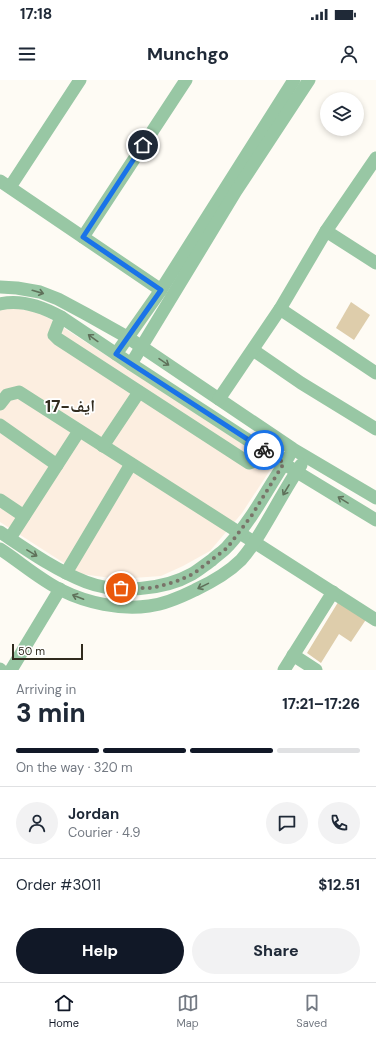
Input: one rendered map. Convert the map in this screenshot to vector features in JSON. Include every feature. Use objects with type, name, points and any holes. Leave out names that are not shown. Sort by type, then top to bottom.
[{"type":"street","points":[[80,80],[5,184],[161,290]]},
{"type":"street","points":[[83,237],[186,80]]},
{"type":"street","points":[[116,354],[161,290],[294,80]]},
{"type":"street","points":[[131,364],[236,191],[309,80]]},
{"type":"street","points":[[219,399],[280,309],[326,231],[376,158]]},
{"type":"street","points":[[326,231],[376,263]]},
{"type":"street","points":[[0,287],[22,289],[46,295],[86,314],[127,337],[293,449],[376,498]]},
{"type":"street","points":[[0,304],[6,302],[20,302],[50,310],[297,472],[376,520]]},
{"type":"street","points":[[280,309],[376,373]]},
{"type":"street","points":[[62,317],[54,334],[58,339],[249,463],[252,462],[260,447]]},
{"type":"street","points":[[253,350],[301,383],[376,429]]},
{"type":"street","points":[[0,404],[7,395],[19,392],[376,620]]},
{"type":"street","points":[[103,446],[139,392]]},
{"type":"street","points":[[0,425],[57,465]]},
{"type":"street","points":[[79,431],[24,516],[5,535],[66,573],[88,583],[110,588],[145,588],[162,586],[193,574],[227,548],[240,532],[293,449]]},
{"type":"street","points":[[0,549],[60,590],[82,599],[131,607],[150,606],[181,596],[212,582],[241,559],[254,542],[307,457]]},
{"type":"street","points":[[66,573],[132,464]]},
{"type":"street","points":[[0,500],[24,516]]},
{"type":"street","points":[[11,670],[60,590]]},
{"type":"street","points":[[284,670],[333,592]]},
{"type":"street","points":[[293,655],[316,670]]},
{"type":"shaded area","points":[[8,307],[37,312],[50,319],[274,464],[242,513],[210,551],[161,576],[119,579],[81,574],[0,522],[0,309]]},
{"type":"building","points":[[351,302],[370,315],[354,340],[336,328]]},
{"type":"building","points":[[340,599],[367,618],[351,642],[339,634],[321,663],[307,653]]},
{"type":"way so far","points":[[121,588],[152,588],[175,582],[193,574],[227,548],[252,515],[284,463],[264,450]]},
{"type":"district","name":"ایف-17","points":[[70,406]]},
{"type":"route","points":[[143,145],[83,237],[161,290],[116,354],[264,450]]}]
